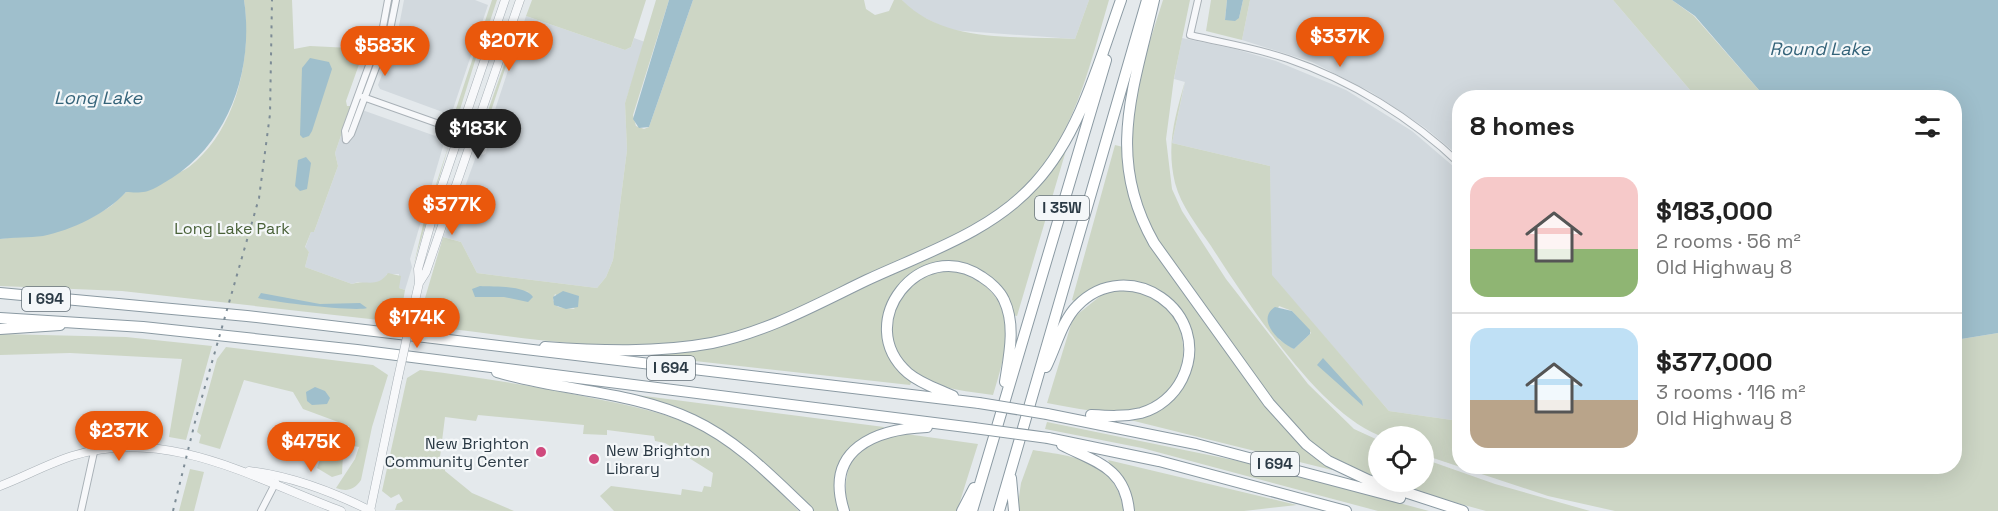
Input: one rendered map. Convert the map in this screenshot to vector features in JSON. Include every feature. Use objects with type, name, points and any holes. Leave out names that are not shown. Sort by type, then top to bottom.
[{"type":"highway","points":[[379,333],[574,349],[662,348],[725,340],[788,317],[975,230],[1018,200],[1040,177],[1071,128],[1123,0]]},
{"type":"highway","name":"I 35W","points":[[972,511],[1123,0]]},
{"type":"highway","name":"I 35W","points":[[999,511],[1147,0]]},
{"type":"highway","points":[[1154,0],[1134,72],[1126,136],[1131,186],[1143,221],[1154,243],[1269,403],[1306,444],[1328,461],[1358,476],[1463,511]]},
{"type":"highway","points":[[964,400],[914,378],[896,360],[891,349],[886,324],[892,305],[906,283],[925,270],[948,266],[965,268],[991,284],[1004,299],[1011,335],[1000,417]]},
{"type":"highway","points":[[1035,388],[1072,313],[1092,294],[1114,286],[1134,286],[1156,293],[1173,307],[1184,324],[1189,344],[1187,366],[1174,392],[1156,406],[1140,413],[1121,416],[1067,417]]},
{"type":"highway","points":[[0,293],[91,302]]},
{"type":"highway","name":"I 694","points":[[0,298],[91,302],[964,400],[1067,417],[1204,446],[1449,511]]},
{"type":"highway","name":"I 694","points":[[0,318],[72,322],[471,364],[1048,438],[1167,463],[1346,511]]},
{"type":"highway","points":[[0,328],[46,327],[72,322]]},
{"type":"highway","points":[[471,364],[517,378],[655,406],[692,419],[750,456],[808,511]]},
{"type":"highway","points":[[844,511],[840,494],[841,475],[849,456],[858,445],[874,435],[892,430],[950,425]]},
{"type":"highway","points":[[1048,438],[1089,456],[1108,469],[1123,487],[1129,511]]},
{"type":"highway","points":[[962,511],[992,444]]},
{"type":"highway","points":[[1010,471],[1014,511]]},
{"type":"street","points":[[388,0],[383,27],[361,97],[351,134],[346,140],[345,131],[361,97],[390,30],[396,0]]},
{"type":"street","points":[[0,486],[67,458],[94,452],[156,448],[187,453],[241,470],[278,476],[346,499],[370,511],[419,282],[418,269],[423,247],[459,131],[505,0]]},
{"type":"street","points":[[419,282],[426,272],[520,0]]},
{"type":"street","points":[[1198,0],[1190,35],[1269,53],[1339,81],[1393,112],[1452,158]]},
{"type":"street","points":[[361,97],[473,136]]},
{"type":"street","points":[[81,511],[94,452]]},
{"type":"street","points":[[241,470],[274,486],[341,511]]},
{"type":"street","points":[[261,511],[278,476]]},
{"type":"shaded area","points":[[404,0],[475,0],[488,5],[452,112],[448,114],[380,89],[378,85],[397,36]]},
{"type":"shaded area","points":[[902,0],[1089,0],[1075,39],[949,30],[913,12]]},
{"type":"shaded area","points":[[1250,0],[1613,0],[1690,90],[1452,90],[1452,150],[1424,127],[1371,92],[1312,62],[1242,40]]},
{"type":"shaded area","points":[[526,16],[625,50],[631,47],[634,38],[645,42],[625,103],[627,150],[613,260],[606,277],[597,288],[477,273],[461,242],[443,237],[478,151],[483,155],[486,153],[490,135],[488,131]]},
{"type":"shaded area","points":[[1182,38],[1235,49],[1276,61],[1346,90],[1412,131],[1452,165],[1452,420],[1389,411],[1271,275],[1270,166],[1172,143],[1185,82],[1174,79]]},
{"type":"shaded area","points":[[351,106],[441,138],[444,143],[410,259],[412,267],[405,290],[399,288],[399,274],[387,274],[383,280],[372,285],[358,282],[352,284],[305,267],[309,252],[305,248],[311,232],[314,232],[338,166],[335,153]]},
{"type":"green space","name":"Long Lake Park","points":[[244,0],[292,0],[294,49],[310,46],[351,48],[367,42],[346,101],[347,106],[351,106],[335,153],[338,166],[314,232],[311,232],[305,247],[309,252],[305,267],[352,284],[380,281],[388,273],[401,276],[399,288],[405,290],[401,314],[388,321],[122,291],[0,286],[0,239],[43,233],[81,222],[110,206],[132,188],[182,171],[205,152],[230,113],[238,91],[246,45]]},
{"type":"green space","points":[[492,0],[497,0],[488,27],[484,32],[458,116],[455,112]]},
{"type":"green space","points":[[532,0],[646,0],[631,47],[625,50],[526,16]]},
{"type":"green space","points":[[656,0],[669,0],[633,115],[636,126],[644,129],[649,127],[693,0],[864,0],[866,9],[875,15],[889,11],[894,0],[902,0],[939,25],[961,31],[1006,37],[1075,39],[1089,0],[1109,0],[1089,69],[1073,113],[1051,155],[1023,189],[974,225],[795,312],[752,329],[695,342],[620,346],[545,341],[435,327],[420,315],[443,237],[461,242],[477,273],[597,288],[606,277],[613,260],[627,150],[625,103]],"holes":[[[492,287],[529,292],[504,297],[479,297]],[[555,294],[575,309],[558,307],[553,300]]]},
{"type":"green space","points":[[1163,0],[1190,0],[1174,78],[1166,139],[1172,189],[1182,211],[1226,279],[1308,384],[1354,429],[1368,435],[1368,476],[1322,453],[1286,420],[1159,243],[1144,210],[1136,180],[1132,150],[1132,122],[1144,63]]},
{"type":"green space","points":[[1211,0],[1227,0],[1225,20],[1239,18],[1243,0],[1250,0],[1242,40],[1206,31]]},
{"type":"green space","points":[[1613,0],[1672,0],[1694,16],[1759,90],[1690,90]]},
{"type":"green space","points":[[519,27],[487,123],[483,125],[511,45],[514,29]]},
{"type":"green space","points":[[1185,81],[1172,142],[1175,119]]},
{"type":"green space","points":[[450,141],[414,264],[423,225]]},
{"type":"green space","points":[[1172,143],[1270,166],[1272,275],[1389,411],[1452,420],[1452,464],[1434,458],[1434,426],[1368,426],[1368,429],[1331,403],[1285,352],[1264,324],[1195,224],[1178,192],[1172,169]],"holes":[[[1279,306],[1292,311],[1311,333],[1294,349],[1280,340],[1270,327]]]},
{"type":"green space","points":[[1115,145],[1123,147],[1133,203],[1271,413],[1296,440],[1333,467],[1332,470],[1130,420],[1150,413],[1190,370],[1180,309],[1161,292],[1144,284],[1123,281],[1076,302],[1072,300]]},
{"type":"green space","points":[[1067,147],[1017,316],[1011,315],[1006,298],[952,263],[895,292],[890,357],[896,367],[912,381],[910,385],[650,356],[650,353],[722,343],[978,232]]},
{"type":"green space","points":[[956,271],[977,280],[992,292],[1001,306],[1006,338],[1004,356],[993,395],[950,388],[929,381],[910,369],[901,360],[896,349],[892,326],[898,303],[904,293],[912,283],[922,277]]},
{"type":"green space","points":[[1130,289],[1156,298],[1169,310],[1178,324],[1183,340],[1183,357],[1179,373],[1171,388],[1159,400],[1131,411],[1095,411],[1047,403],[1073,318],[1104,293]]},
{"type":"green space","points":[[1998,333],[1998,511],[1615,511],[1548,496],[1481,474],[1962,474],[1962,339]]},
{"type":"green space","points":[[0,334],[126,337],[212,346],[186,440],[169,437],[182,359],[70,353],[0,355]]},
{"type":"green space","points":[[226,347],[373,365],[388,375],[372,427],[361,480],[356,486],[347,490],[336,488],[355,459],[359,447],[353,446],[349,426],[303,409],[293,392],[244,380],[220,449],[199,443],[201,435],[197,432],[217,359]]},
{"type":"green space","points":[[420,370],[571,394],[676,418],[702,429],[729,445],[799,511],[614,511],[600,496],[611,486],[681,495],[682,489],[702,492],[704,486],[711,487],[713,473],[665,443],[655,441],[654,436],[607,430],[607,435],[583,434],[584,425],[478,415],[476,421],[445,417],[439,465],[445,466],[445,471],[472,493],[514,511],[395,510],[397,504],[403,501],[399,494],[391,498],[382,491],[407,378]]},
{"type":"green space","points":[[629,394],[884,427],[859,442],[852,451],[845,472],[839,511],[812,511],[750,453]]},
{"type":"green space","points":[[1047,422],[1253,464],[1429,511],[1378,511],[1142,448],[1045,429]]},
{"type":"green space","points":[[906,434],[978,444],[957,511],[848,511],[846,480],[851,461],[857,453],[873,440]]},
{"type":"green space","points":[[331,449],[343,453],[342,474],[332,477],[317,468],[323,451]]},
{"type":"green space","points":[[1033,450],[1079,459],[1103,471],[1119,494],[1124,511],[1017,511],[1021,483]]},
{"type":"green space","points":[[1108,460],[1297,505],[1244,511],[1132,511]]},
{"type":"green space","points":[[1434,463],[1452,469],[1452,474],[1467,474],[1590,511],[1486,511],[1417,492],[1434,492]]},
{"type":"green space","points":[[190,469],[204,472],[194,511],[179,511]]},
{"type":"water","name":"Long Lake","points":[[0,0],[244,0],[245,51],[241,76],[234,100],[223,123],[210,144],[192,162],[155,188],[145,192],[126,192],[99,214],[65,230],[43,236],[0,239]]},
{"type":"water","points":[[669,0],[693,0],[649,127],[639,128],[633,119]]},
{"type":"water","points":[[1227,0],[1243,0],[1239,18],[1235,21],[1225,20]]},
{"type":"water","name":"Round Lake","points":[[1672,0],[1998,0],[1998,333],[1962,339],[1962,90],[1759,90],[1695,16]]},
{"type":"water","points":[[310,58],[329,62],[332,69],[312,131],[309,136],[303,138],[300,135],[302,68]]},
{"type":"water","points":[[306,157],[311,163],[307,189],[300,191],[295,186],[298,160]]},
{"type":"water","points":[[480,286],[523,290],[533,297],[528,302],[504,297],[475,297],[472,289]]},
{"type":"water","points":[[563,291],[579,296],[578,307],[566,309],[554,305],[553,297]]},
{"type":"water","points":[[261,293],[320,304],[360,303],[367,308],[332,308],[279,302],[258,298]]},
{"type":"water","points":[[1275,307],[1292,311],[1310,330],[1310,334],[1294,349],[1282,342],[1272,331],[1268,318]]},
{"type":"water","points":[[1323,358],[1362,401],[1363,406],[1317,365]]},
{"type":"water","points":[[315,387],[325,391],[330,398],[327,404],[312,405],[307,401],[306,392]]},
{"type":"railway","points":[[173,511],[196,418],[259,198],[270,114],[272,0]]},
{"type":"place","name":"New Brighton Community Center","points":[[541,452]]},
{"type":"place","name":"New Brighton Library","points":[[594,459]]}]
